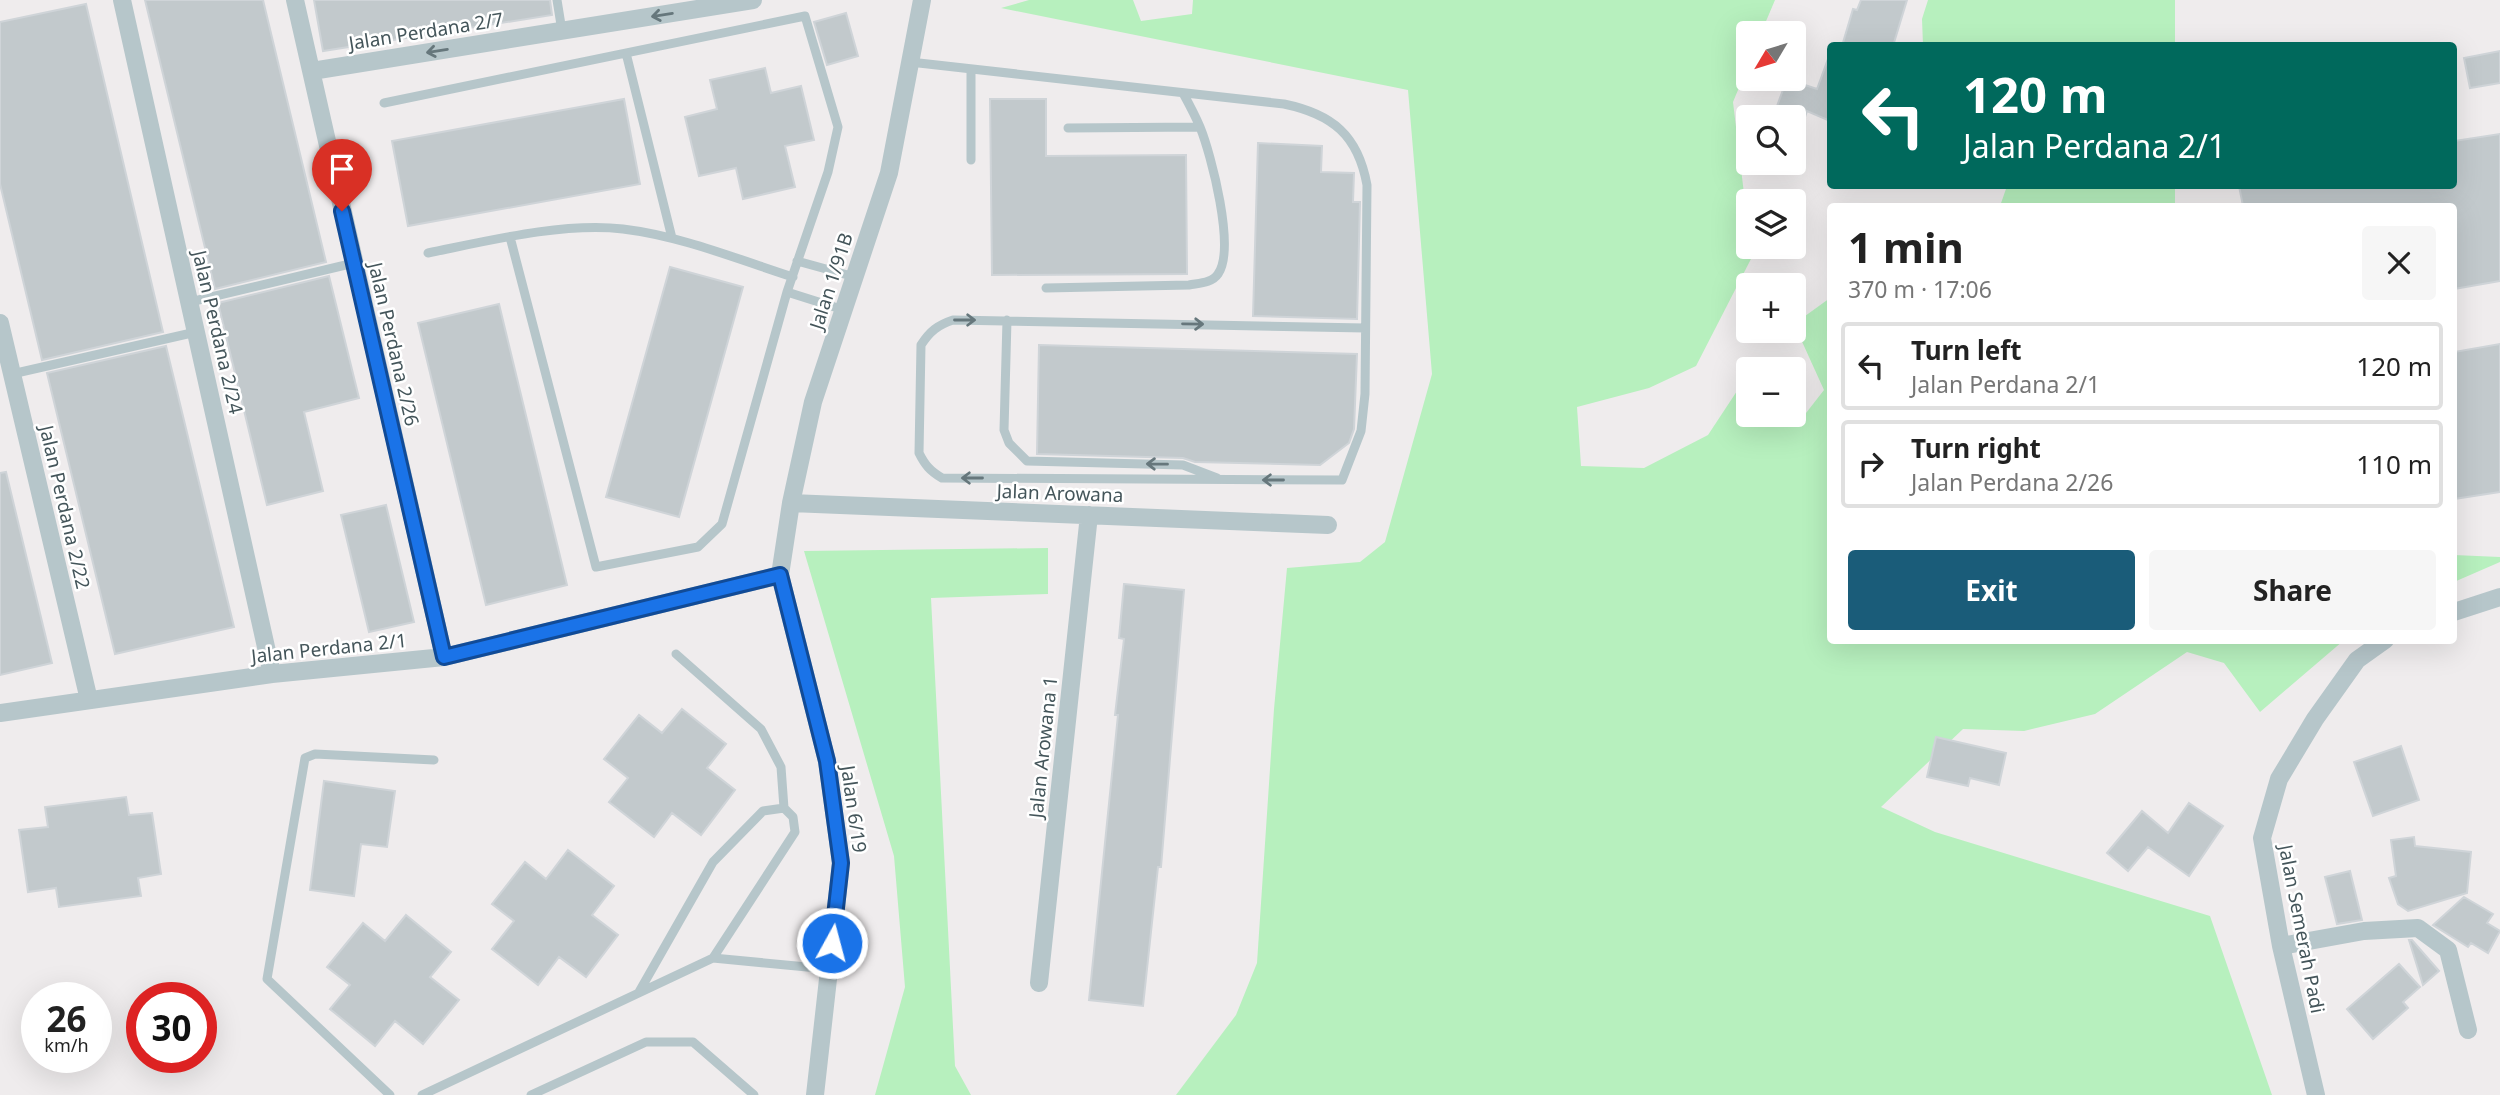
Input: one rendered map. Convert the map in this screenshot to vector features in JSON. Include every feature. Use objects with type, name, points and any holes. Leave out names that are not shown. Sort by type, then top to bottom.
[{"type":"street","name":"Jalan Perdana 2/24","points":[[122,0],[272,674]]},
{"type":"street","name":"Jalan Perdana 2/26","points":[[295,0],[444,657]]},
{"type":"street","name":"Jalan Perdana 2/7","points":[[312,71],[753,0]]},
{"type":"street","name":"Jalan 1/91B","points":[[780,575],[791,503],[813,402],[889,173],[922,0]]},
{"type":"street","name":"Jalan Perdana 2/22","points":[[0,323],[7,364],[89,700]]},
{"type":"street","name":"Jalan Arowana","points":[[791,503],[1328,525]]},
{"type":"street","name":"Jalan Arowana 1","points":[[1039,983],[1088,515]]},
{"type":"street","name":"Jalan Perdana 2/1","points":[[0,713],[272,674],[444,657],[780,575]]},
{"type":"street","name":"Jalan 6/19","points":[[780,575],[827,761],[841,863],[815,1095]]},
{"type":"street","points":[[2457,611],[2500,597]]},
{"type":"street","name":"Jalan Semerah Padi","points":[[2316,1095],[2281,946],[2262,838],[2279,779],[2315,719],[2357,660],[2379,644]]},
{"type":"street","points":[[2281,946],[2364,931],[2418,928],[2448,950],[2468,1030]]},
{"type":"lane","points":[[557,0],[562,31]]},
{"type":"lane","points":[[384,103],[805,16],[838,127],[828,172],[787,292],[722,524],[698,547],[596,567],[510,237]]},
{"type":"lane","points":[[626,53],[672,239]]},
{"type":"lane","points":[[910,62],[1307,109],[1327,118],[1344,132],[1356,148],[1364,166],[1367,185],[1365,394],[1361,431],[1342,481],[943,478],[924,464],[919,453],[921,345],[929,333],[941,324],[953,320],[1007,320],[1365,328]]},
{"type":"lane","points":[[971,69],[971,160]]},
{"type":"lane","points":[[1046,288],[1189,285],[1207,282],[1217,276],[1223,266],[1224,245],[1220,198],[1200,127],[1183,93]]},
{"type":"lane","points":[[1068,128],[1200,127]]},
{"type":"lane","points":[[428,253],[510,237],[579,228],[611,229],[672,239],[793,277]]},
{"type":"lane","points":[[797,261],[855,277]]},
{"type":"lane","points":[[190,302],[354,263]]},
{"type":"lane","points":[[787,292],[844,310]]},
{"type":"lane","points":[[1007,320],[1004,430],[1009,443],[1027,461],[1183,465],[1222,480]]},
{"type":"lane","points":[[7,364],[196,332]]},
{"type":"lane","points":[[676,654],[761,729],[780,766],[784,808],[793,817],[795,832],[713,958]]},
{"type":"lane","points":[[390,1095],[267,979],[305,758],[316,754],[434,760]]},
{"type":"lane","points":[[638,993],[713,862],[763,811],[784,808]]},
{"type":"lane","points":[[422,1095],[713,958],[828,969]]},
{"type":"lane","points":[[531,1095],[646,1042],[693,1042],[754,1095]]},
{"type":"green space","points":[[1029,0],[1133,0],[1141,21],[1192,14],[1193,0],[1775,0],[1766,21],[1736,21],[1738,91],[1733,102],[1736,175],[1742,175],[1743,189],[1736,189],[1736,259],[1751,259],[1744,273],[1736,273],[1736,288],[1696,366],[1649,388],[1577,407],[1581,466],[1644,468],[1708,435],[1736,393],[1736,427],[1806,427],[1806,413],[1824,390],[1803,343],[1806,343],[1806,315],[1827,300],[1827,644],[2339,644],[2260,712],[2224,663],[2187,652],[2095,714],[2024,731],[1963,729],[1881,807],[1935,832],[2210,916],[2272,1095],[1176,1095],[1236,1015],[1257,963],[1274,709],[1287,568],[1360,562],[1385,542],[1432,374],[1408,90],[1001,8]]},
{"type":"green space","points":[[1928,0],[2175,0],[2175,42],[1923,42],[1922,19]]},
{"type":"green space","points":[[2006,189],[2175,189],[2175,203],[2001,203]]},
{"type":"green space","points":[[1048,548],[1048,594],[931,598],[955,1066],[971,1095],[875,1095],[905,987],[894,856],[804,551]]},
{"type":"green space","points":[[2457,555],[2500,557],[2500,562],[2457,581]]},
{"type":"building","points":[[145,0],[263,0],[326,262],[215,289]]},
{"type":"building","points":[[314,0],[550,0],[552,15],[323,51]]},
{"type":"building","points":[[1861,0],[1907,0],[1894,42],[1843,42],[1853,9],[1857,10]]},
{"type":"building","points":[[86,4],[163,332],[42,360],[0,184],[0,22]]},
{"type":"building","points":[[846,13],[858,56],[827,65],[814,22]]},
{"type":"building","points":[[2500,51],[2500,83],[2470,88],[2464,58]]},
{"type":"building","points":[[1827,62],[1827,120],[1807,111],[1806,114],[1806,105],[1777,105],[1783,91],[1806,91],[1806,85],[1817,89]]},
{"type":"building","points":[[765,68],[771,93],[801,86],[814,140],[785,146],[795,187],[743,199],[736,168],[699,176],[685,117],[717,109],[710,80]]},
{"type":"building","points":[[624,99],[640,184],[408,226],[392,141]]},
{"type":"building","points":[[990,99],[1046,99],[1046,156],[1186,155],[1187,274],[992,275]]},
{"type":"building","points":[[2500,134],[2500,281],[2457,288],[2457,203],[2242,203],[2240,189],[2457,189],[2457,141]]},
{"type":"building","points":[[1258,143],[1322,146],[1321,172],[1354,173],[1353,202],[1360,202],[1357,319],[1253,316]]},
{"type":"building","points":[[670,267],[743,287],[679,517],[606,497]]},
{"type":"building","points":[[329,276],[359,398],[304,412],[323,491],[267,505],[218,303]]},
{"type":"building","points":[[499,304],[567,585],[486,605],[418,323]]},
{"type":"building","points":[[2500,344],[2500,492],[2457,499],[2457,351]]},
{"type":"building","points":[[1039,345],[1357,354],[1354,429],[1349,443],[1320,465],[1037,454]]},
{"type":"building","points":[[166,346],[234,627],[115,654],[47,373]]},
{"type":"building","points":[[6,472],[52,663],[0,675],[0,473]]},
{"type":"building","points":[[386,505],[414,622],[369,632],[341,515]]},
{"type":"building","points":[[1124,584],[1184,590],[1161,867],[1158,867],[1143,1006],[1089,1000],[1118,715],[1115,715],[1124,639],[1119,638]]},
{"type":"building","points":[[682,709],[726,744],[707,768],[735,790],[701,835],[672,813],[654,837],[609,802],[628,778],[604,759],[639,715],[662,733]]},
{"type":"building","points":[[1936,737],[2006,753],[1999,785],[1970,778],[1968,786],[1927,777]]},
{"type":"building","points":[[2401,746],[2419,800],[2373,816],[2354,762]]},
{"type":"building","points":[[324,781],[395,791],[387,847],[361,844],[354,896],[310,890]]},
{"type":"building","points":[[126,797],[129,815],[152,813],[161,874],[138,878],[141,896],[59,907],[56,888],[28,892],[19,830],[48,827],[45,807]]},
{"type":"building","points":[[2189,803],[2223,826],[2189,876],[2148,847],[2128,871],[2107,853],[2142,811],[2168,833]]},
{"type":"building","points":[[2414,837],[2415,846],[2471,852],[2467,893],[2408,911],[2398,904],[2389,878],[2396,876],[2391,840]]},
{"type":"building","points":[[568,850],[614,886],[592,915],[618,935],[586,977],[559,957],[538,985],[492,949],[514,921],[492,904],[525,862],[546,879]]},
{"type":"building","points":[[2350,871],[2362,920],[2337,924],[2325,877]]},
{"type":"building","points":[[2464,897],[2493,914],[2487,923],[2500,931],[2488,953],[2471,943],[2468,947],[2433,925]]},
{"type":"building","points":[[406,915],[451,952],[430,977],[459,1000],[423,1044],[395,1021],[375,1046],[330,1009],[350,985],[327,967],[363,923],[385,941]]},
{"type":"building","points":[[2409,940],[2412,940],[2439,971],[2423,985]]},
{"type":"building","points":[[2399,964],[2420,987],[2403,1002],[2408,1008],[2373,1039],[2347,1009]]},
{"type":"route","points":[[342,211],[444,657],[780,575],[827,761],[841,863],[832,943]]}]
